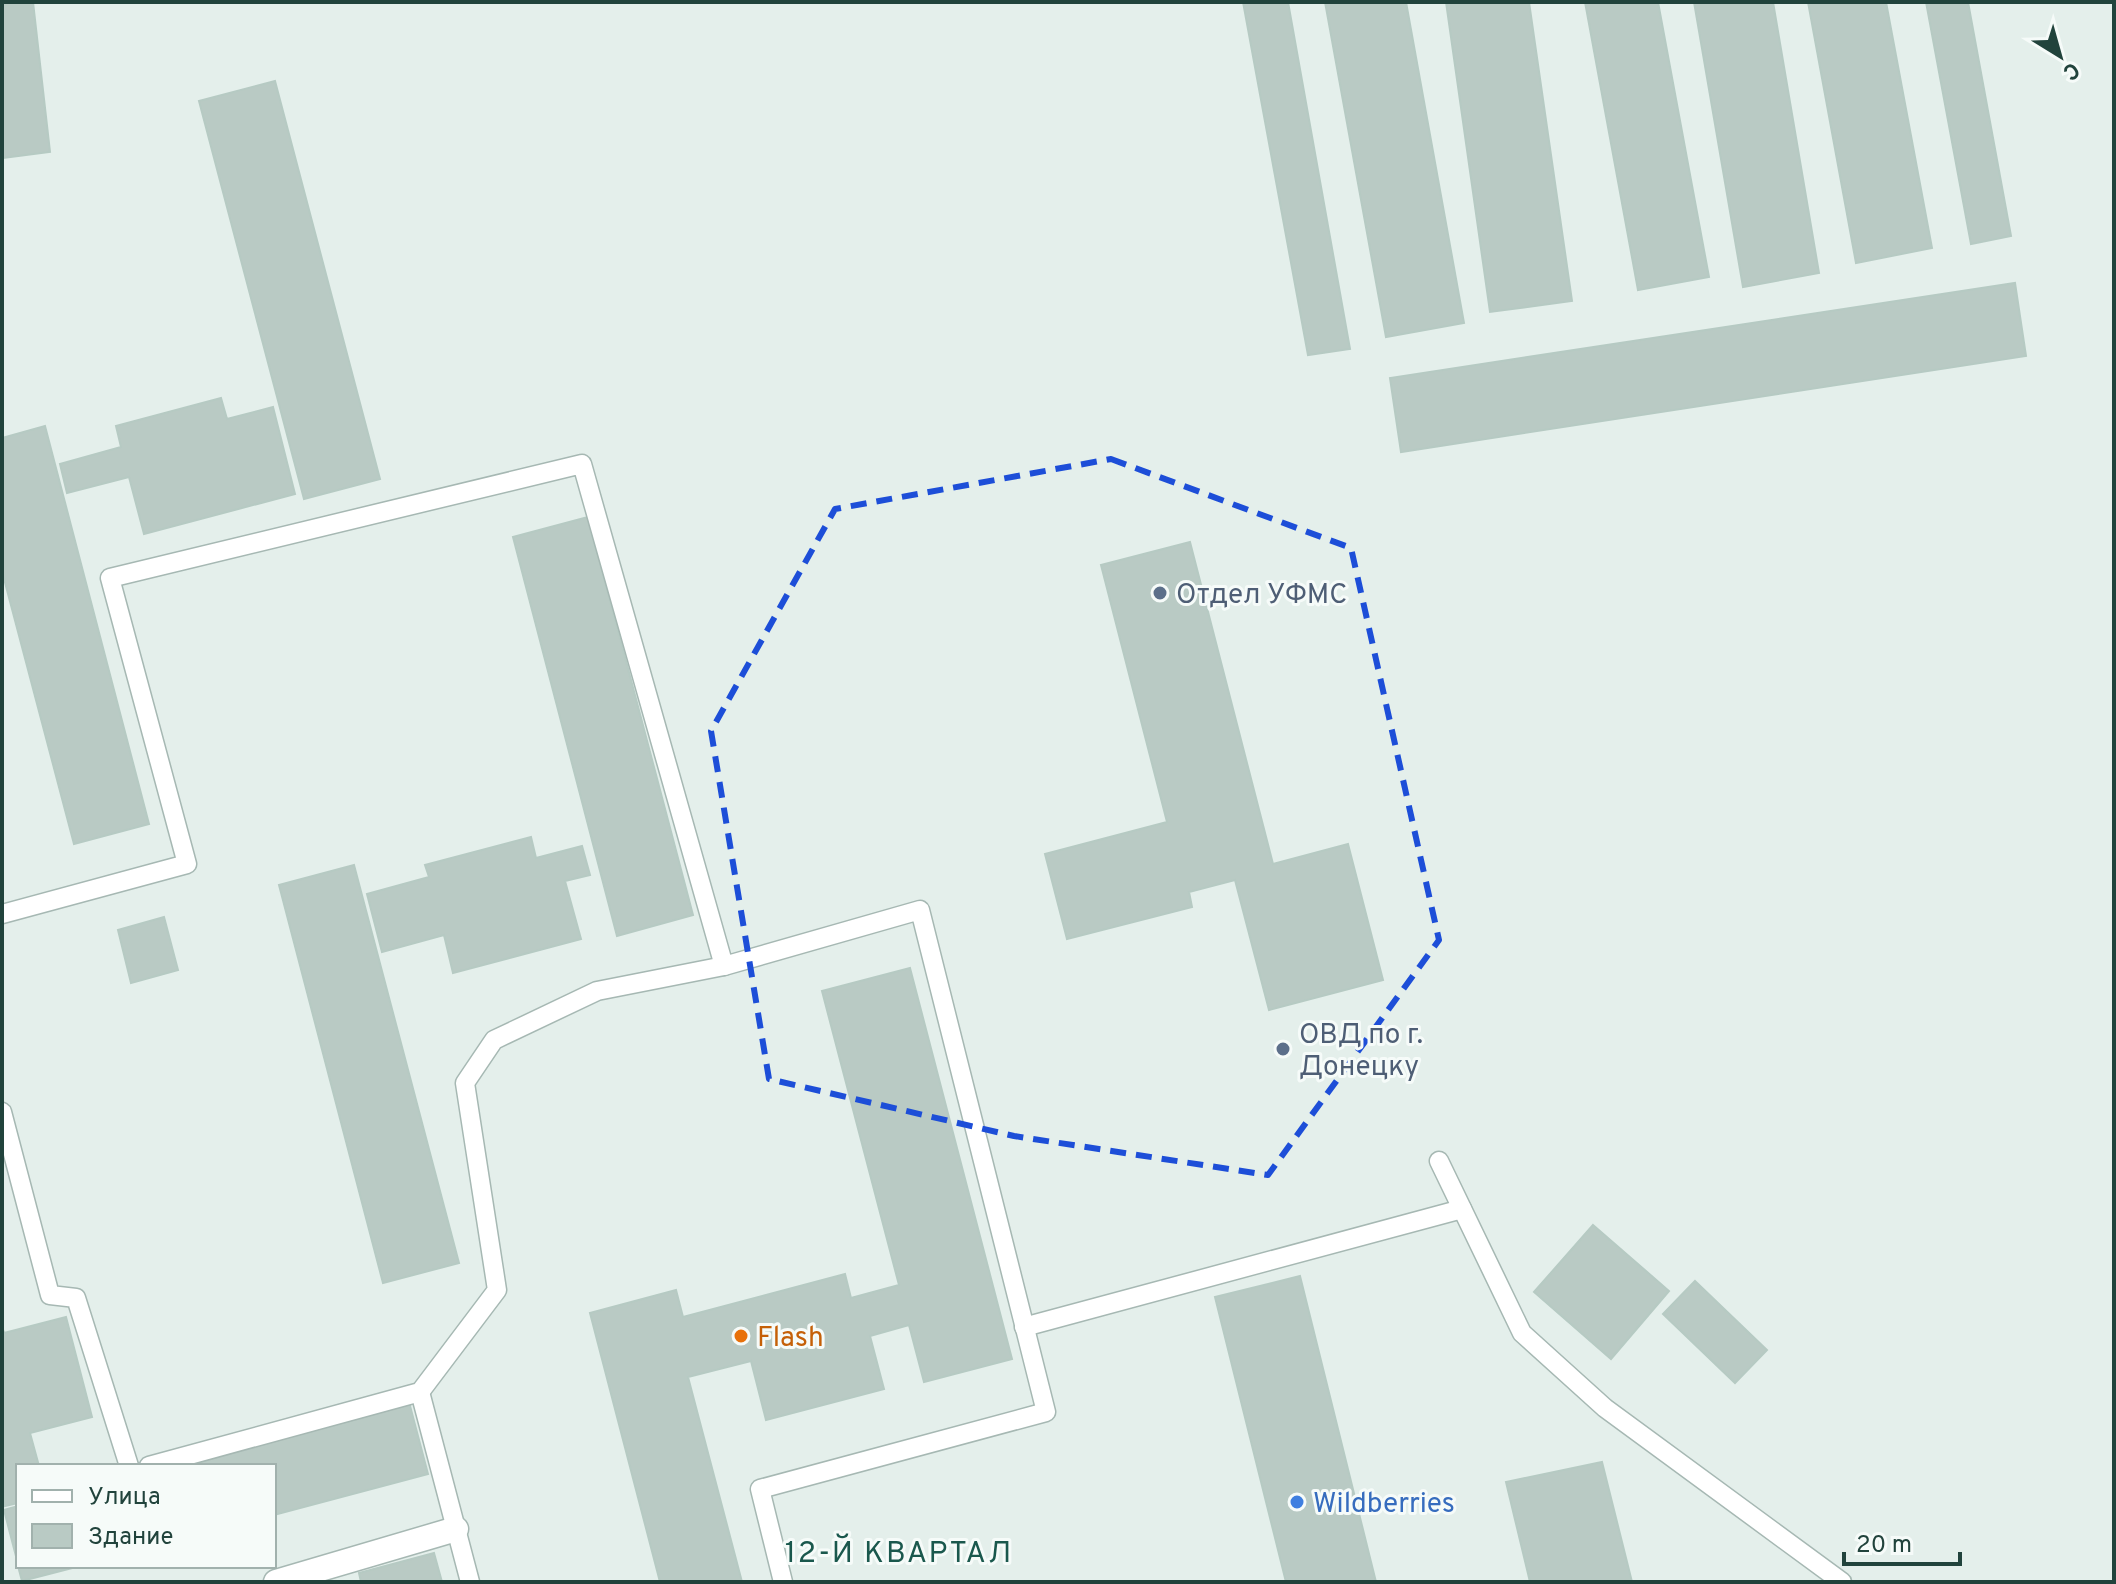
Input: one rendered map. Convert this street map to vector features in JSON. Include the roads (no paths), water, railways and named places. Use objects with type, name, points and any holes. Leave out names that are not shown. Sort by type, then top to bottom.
[{"type":"street","points":[[276,1582],[456,1529]]},
{"type":"lane","points":[[2,914],[187,864],[110,578],[582,464],[724,966]]},
{"type":"lane","points":[[156,1464],[420,1392],[497,1290],[465,1083],[494,1040],[597,991],[724,966],[920,910],[1046,1412],[760,1489],[783,1582]]},
{"type":"lane","points":[[2,1112],[50,1295],[76,1298],[128,1464]]},
{"type":"lane","points":[[1439,1161],[1522,1333],[1605,1408],[1842,1582]]},
{"type":"lane","points":[[1024,1327],[1462,1209]]},
{"type":"lane","points":[[420,1392],[470,1582]]},
{"type":"place","name":"Отдел УФМС","points":[[1160,593]]},
{"type":"place","name":"ОВД по г. Донецку","points":[[1283,1049]]},
{"type":"place","name":"Flash","points":[[741,1336]]},
{"type":"place","name":"Wildberries","points":[[1297,1502]]},
{"type":"district","name":"12-Й КВАРТАЛ","points":[[899,1552]]}]
